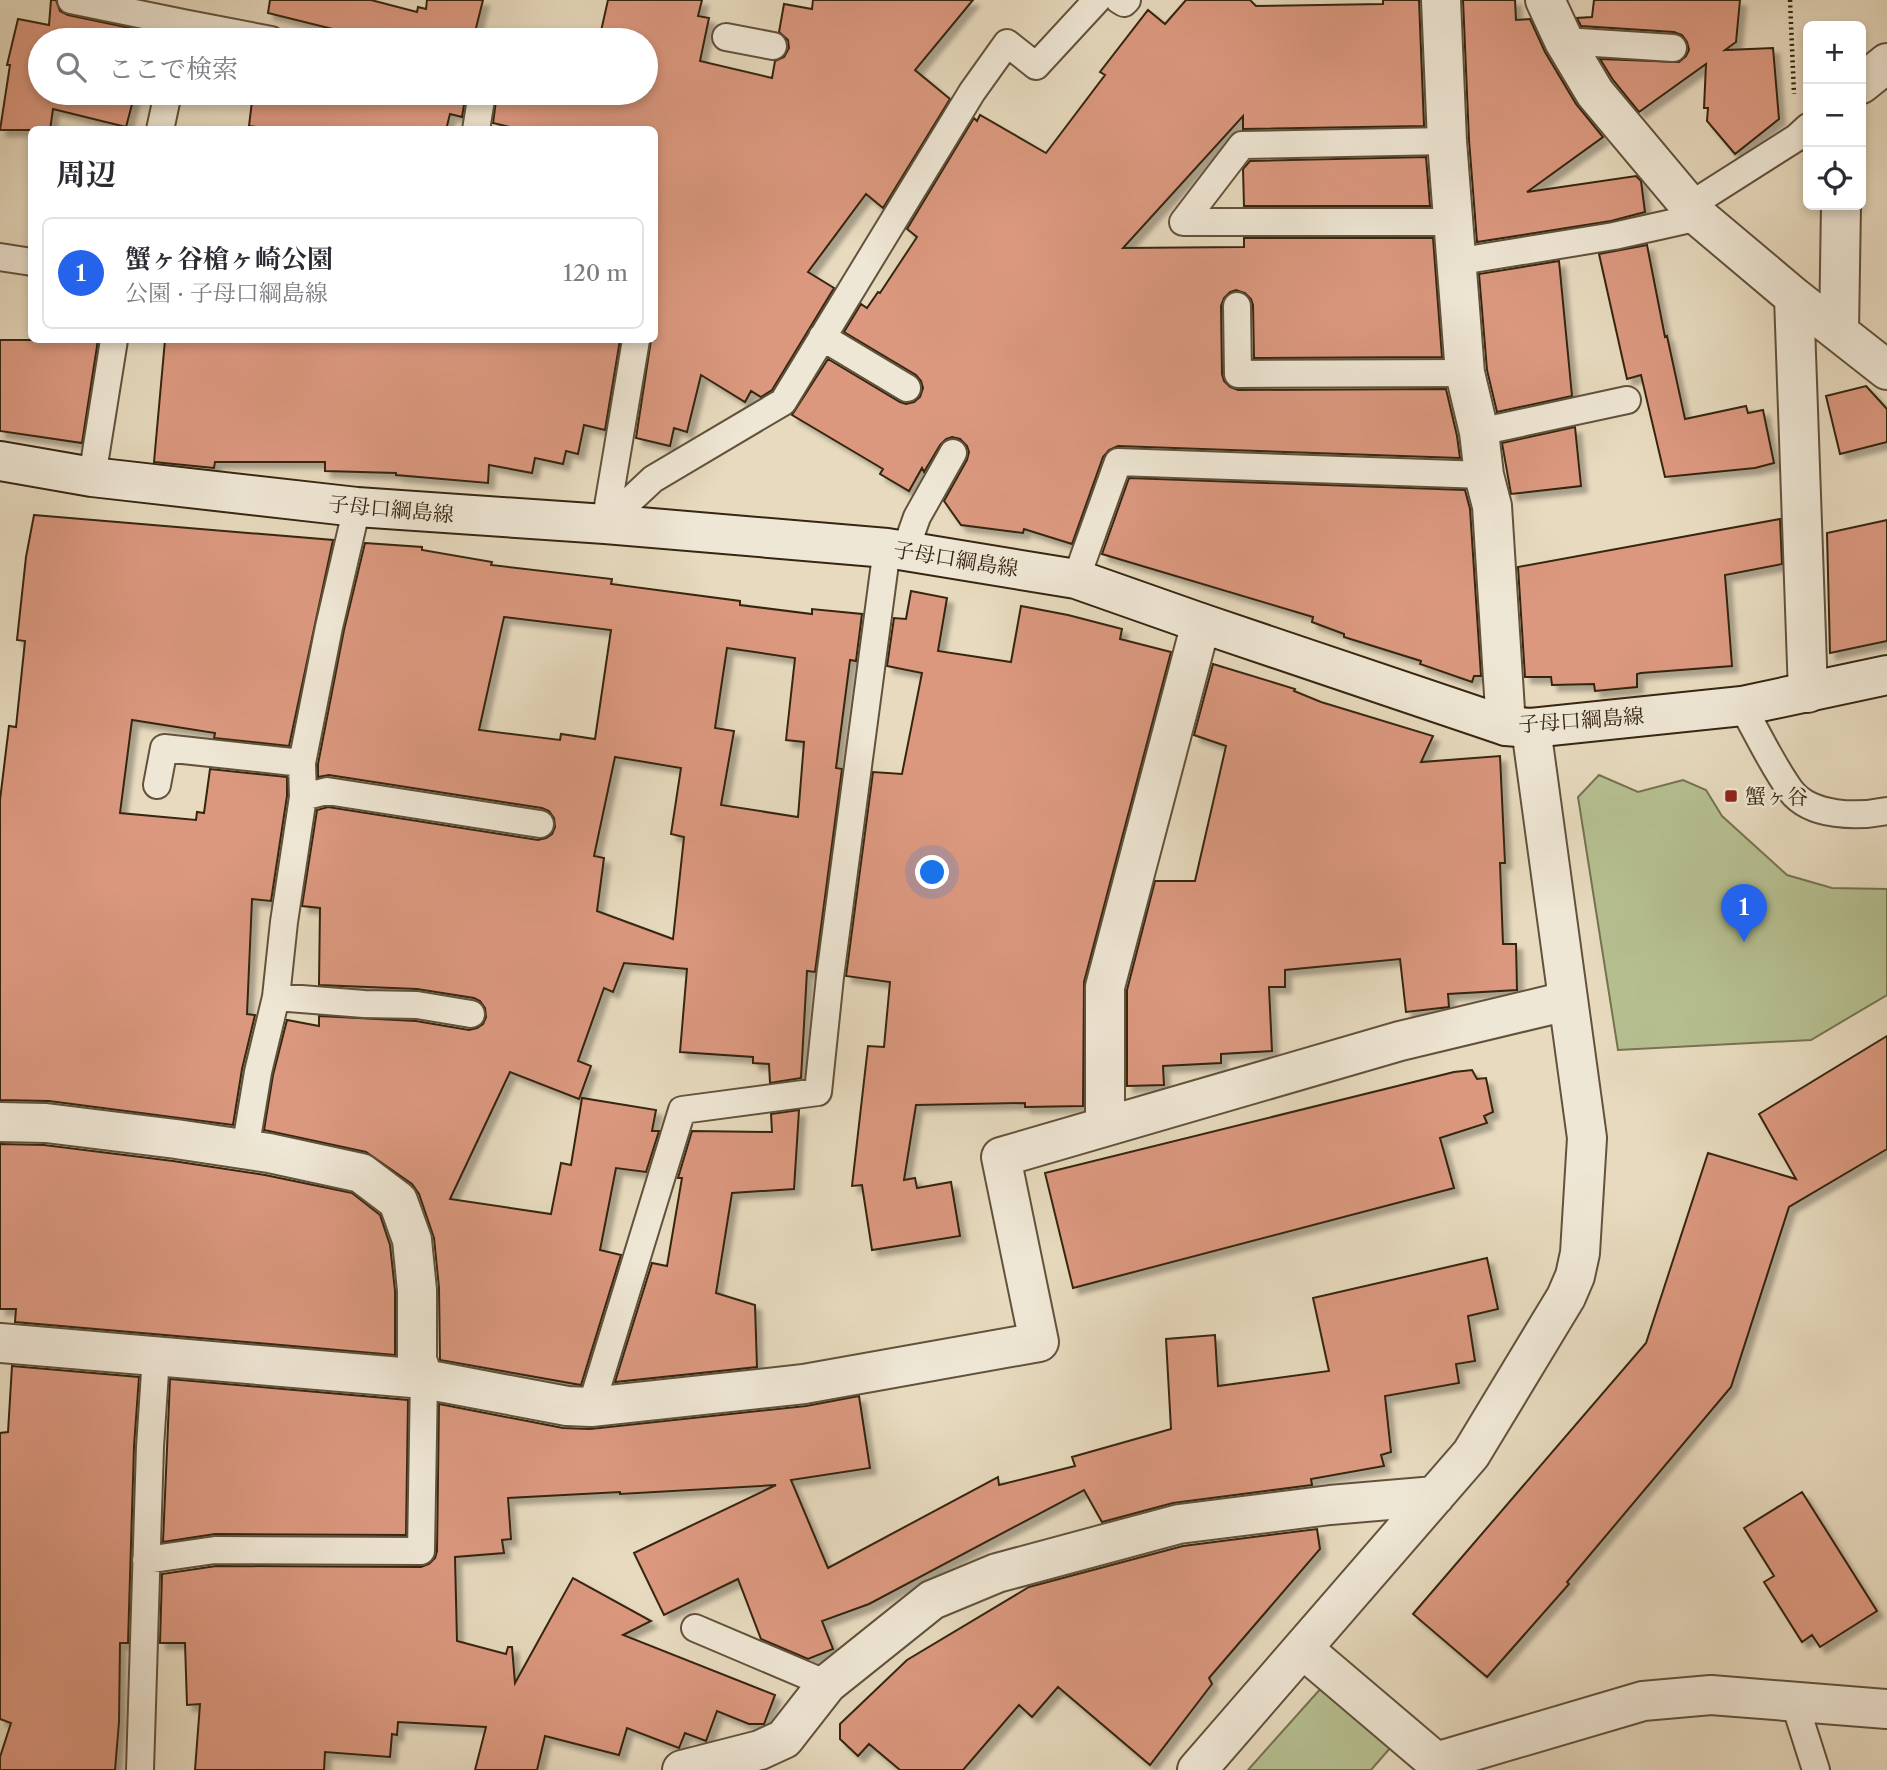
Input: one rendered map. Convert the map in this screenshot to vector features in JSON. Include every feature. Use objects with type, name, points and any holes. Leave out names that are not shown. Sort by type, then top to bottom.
[{"type":"street","points":[[1197,1770],[1471,1454],[1566,1297],[1575,1276],[1580,1253],[1587,1138],[1585,1114],[1519,727],[1492,506],[1465,373],[1447,141],[1441,0]]},
{"type":"street","points":[[1545,0],[1564,41],[1595,93],[1694,211],[1794,297],[1887,370]]},
{"type":"street","points":[[1866,80],[1887,63]]},
{"type":"street","points":[[1839,331],[1841,210]]},
{"type":"street","points":[[1794,297],[1808,693]]},
{"type":"street","name":"子母口綱島線","points":[[0,460],[92,477],[357,507],[605,524],[896,550],[1076,579],[1201,623],[1519,727],[1742,706],[1887,675]]},
{"type":"street","points":[[1105,1125],[1105,986],[1201,623]]},
{"type":"street","points":[[0,1343],[424,1379],[567,1406],[591,1407],[804,1384],[1039,1342],[1001,1157],[1400,1041],[1567,1001]]},
{"type":"street","points":[[0,1122],[46,1123],[176,1139],[361,1172],[398,1201],[412,1240],[417,1290],[417,1360],[424,1379]]},
{"type":"street","points":[[682,1770],[760,1760],[784,1739],[827,1684],[932,1600],[997,1573],[1179,1524],[1331,1505],[1435,1496]]},
{"type":"street","points":[[1303,1649],[1427,1766],[1643,1701],[1711,1695],[1887,1709]]},
{"type":"lane","points":[[71,0],[167,28]]},
{"type":"lane","points":[[605,524],[653,479],[783,402],[972,92],[1007,43],[1036,66],[1097,0]]},
{"type":"lane","points":[[1119,0],[1124,3],[1127,0]]},
{"type":"lane","points":[[726,37],[772,46]]},
{"type":"lane","points":[[1564,41],[1673,48]]},
{"type":"lane","points":[[161,126],[165,105]]},
{"type":"lane","points":[[477,126],[480,105]]},
{"type":"lane","points":[[1455,262],[1614,236],[1694,211],[1802,132]]},
{"type":"lane","points":[[1447,141],[1242,145],[1183,222],[1453,222]]},
{"type":"lane","points":[[0,257],[28,261]]},
{"type":"lane","points":[[1237,306],[1238,374],[1465,373]]},
{"type":"lane","points":[[822,337],[907,388]]},
{"type":"lane","points":[[92,477],[114,343]]},
{"type":"lane","points":[[605,524],[635,343]]},
{"type":"lane","points":[[1479,432],[1627,400]]},
{"type":"lane","points":[[591,1407],[682,1110],[818,1092],[832,964],[896,550],[953,453]]},
{"type":"lane","points":[[1076,579],[1118,462],[1484,475]]},
{"type":"lane","points":[[245,1150],[258,1072],[276,997],[284,922],[303,797],[302,763],[329,627],[357,507]]},
{"type":"lane","points":[[1742,706],[1792,792],[1806,803],[1841,814],[1887,811]]},
{"type":"lane","points":[[157,785],[164,748],[302,763]]},
{"type":"lane","points":[[303,797],[327,791],[540,824]]},
{"type":"lane","points":[[276,997],[417,1005],[471,1014]]},
{"type":"lane","points":[[140,1770],[150,1447],[156,1357]]},
{"type":"lane","points":[[146,1560],[215,1550],[421,1551],[424,1379]]},
{"type":"lane","points":[[695,1628],[827,1684]]},
{"type":"lane","points":[[1794,1701],[1816,1770]]},
{"type":"path","points":[[1790,0],[1802,132]]},
{"type":"green space","points":[[1599,775],[1638,792],[1683,780],[1706,790],[1722,816],[1787,875],[1832,888],[1887,889],[1887,995],[1811,1040],[1618,1050],[1578,797]]},
{"type":"green space","points":[[1323,1686],[1391,1747],[1371,1770],[1248,1770]]},
{"type":"building","points":[[51,0],[56,0],[60,11],[68,15],[130,28],[28,28],[28,105],[132,105],[126,126],[53,109],[51,126],[28,126],[28,130],[0,130],[10,65],[7,65],[18,19],[49,25]]},
{"type":"building","points":[[270,0],[371,0],[417,12],[418,7],[426,9],[427,0],[483,0],[476,28],[329,28],[268,13]]},
{"type":"building","points":[[608,0],[702,0],[698,16],[709,18],[700,61],[772,78],[775,61],[784,57],[789,48],[788,40],[779,32],[784,4],[812,9],[813,0],[973,0],[915,70],[950,99],[883,208],[866,194],[808,272],[834,288],[772,390],[761,397],[751,391],[745,402],[701,375],[687,432],[674,428],[670,446],[636,438],[651,343],[658,343],[658,126],[505,126],[493,123],[495,105],[658,105],[658,28],[602,28]]},
{"type":"building","points":[[1186,0],[1250,0],[1256,6],[1383,4],[1383,0],[1419,0],[1424,126],[1243,129],[1243,116],[1123,248],[1244,247],[1244,238],[1433,238],[1442,357],[1254,358],[1253,305],[1245,293],[1236,290],[1224,298],[1221,306],[1222,374],[1230,387],[1238,390],[1446,389],[1460,458],[1118,446],[1103,457],[1072,544],[1024,529],[1023,533],[961,525],[944,501],[967,460],[967,446],[960,439],[952,437],[940,445],[909,491],[880,474],[883,469],[792,415],[828,359],[900,402],[914,402],[920,397],[923,388],[916,375],[844,332],[861,304],[867,308],[878,292],[880,293],[917,237],[907,229],[974,118],[977,121],[980,115],[1046,153],[1105,75],[1100,72],[1148,10],[1165,24]]},
{"type":"building","points":[[1463,0],[1515,0],[1516,20],[1530,19],[1545,52],[1576,104],[1603,137],[1527,192],[1636,176],[1641,181],[1645,212],[1611,221],[1477,242]]},
{"type":"building","points":[[1594,0],[1740,0],[1736,42],[1725,50],[1773,48],[1779,119],[1735,154],[1707,121],[1708,108],[1704,108],[1706,64],[1639,112],[1600,59],[1679,62],[1689,50],[1687,42],[1682,35],[1674,32],[1581,26],[1577,18],[1592,17]]},
{"type":"building","points":[[252,105],[464,105],[462,117],[450,114],[447,126],[249,126]]},
{"type":"building","points":[[1426,157],[1430,206],[1244,206],[1243,169],[1250,161]]},
{"type":"building","points":[[1647,245],[1685,419],[1746,406],[1748,413],[1763,410],[1774,463],[1755,468],[1665,477],[1641,375],[1627,379],[1599,254]]},
{"type":"building","points":[[1559,261],[1572,396],[1497,412],[1487,370],[1479,274]]},
{"type":"building","points":[[0,340],[28,340],[28,343],[98,343],[82,443],[0,431]]},
{"type":"building","points":[[165,343],[620,343],[605,430],[584,425],[578,454],[566,451],[563,464],[535,458],[532,473],[489,465],[488,483],[396,473],[325,471],[325,462],[215,462],[214,468],[154,462]]},
{"type":"building","points":[[1866,386],[1887,409],[1887,442],[1840,454],[1826,396]]},
{"type":"building","points":[[1575,427],[1581,486],[1511,494],[1502,443]]},
{"type":"building","points":[[1129,478],[1465,490],[1470,509],[1481,676],[1474,676],[1472,682],[1420,664],[1421,661],[1344,637],[1344,634],[1312,622],[1313,617],[1102,554]]},
{"type":"building","points":[[34,515],[333,540],[289,746],[214,738],[215,733],[132,720],[120,813],[196,820],[197,812],[204,813],[210,769],[287,777],[287,796],[271,901],[252,899],[247,1014],[255,1015],[242,1069],[233,1125],[49,1101],[0,1100],[0,800],[9,726],[16,727],[25,641],[17,640],[26,557]]},
{"type":"building","points":[[1780,519],[1782,564],[1725,575],[1732,666],[1641,673],[1637,674],[1637,687],[1595,691],[1594,684],[1552,685],[1551,677],[1525,677],[1518,567]]},
{"type":"building","points":[[1887,520],[1887,641],[1830,653],[1827,533]]},
{"type":"building","points":[[365,543],[422,547],[422,550],[492,562],[491,565],[612,579],[611,584],[740,601],[740,605],[812,614],[812,609],[862,614],[856,661],[850,660],[836,768],[842,769],[815,972],[807,971],[801,1078],[770,1083],[769,1064],[753,1063],[753,1057],[680,1052],[687,969],[624,963],[613,992],[604,988],[578,1061],[591,1066],[579,1099],[510,1072],[450,1199],[551,1214],[561,1163],[571,1165],[582,1098],[656,1110],[652,1131],[659,1131],[646,1172],[616,1168],[600,1250],[621,1255],[581,1385],[440,1360],[439,1288],[434,1238],[419,1194],[412,1184],[366,1152],[264,1130],[273,1075],[287,1020],[319,1026],[319,1016],[416,1021],[469,1030],[483,1024],[486,1017],[485,1008],[474,998],[417,989],[319,985],[320,908],[302,906],[317,810],[328,807],[538,840],[552,834],[555,827],[554,818],[549,811],[542,808],[329,775],[318,777],[318,764],[344,630]],"holes":[[[504,617],[611,630],[595,739],[561,734],[560,740],[479,730]],[[727,648],[795,658],[786,740],[804,742],[798,817],[721,805],[734,731],[715,728]],[[615,757],[681,768],[671,834],[684,837],[673,939],[597,911],[604,858],[594,856]]]},
{"type":"building","points":[[911,591],[947,598],[938,651],[1011,662],[1021,606],[1122,629],[1120,639],[1171,652],[1084,982],[1083,1106],[1025,1107],[1025,1103],[916,1105],[904,1180],[915,1178],[917,1188],[951,1182],[960,1236],[872,1250],[862,1185],[852,1186],[868,1046],[884,1047],[890,982],[846,976],[873,772],[902,774],[922,673],[887,666],[894,618],[906,619]]},
{"type":"building","points":[[1213,664],[1295,689],[1294,691],[1321,702],[1433,736],[1421,762],[1500,756],[1505,863],[1500,863],[1503,944],[1516,944],[1517,990],[1448,994],[1449,1007],[1406,1012],[1400,959],[1285,970],[1285,987],[1269,987],[1272,1051],[1221,1054],[1221,1063],[1163,1066],[1164,1085],[1127,1086],[1127,990],[1155,881],[1195,881],[1226,746],[1194,735]]},
{"type":"building","points":[[1887,1036],[1887,1149],[1789,1207],[1731,1387],[1567,1582],[1569,1584],[1487,1677],[1413,1614],[1646,1343],[1708,1153],[1796,1179],[1759,1114]]},
{"type":"building","points":[[1472,1070],[1477,1079],[1486,1078],[1493,1112],[1484,1116],[1487,1123],[1440,1138],[1454,1188],[1073,1288],[1045,1173],[1454,1072]]},
{"type":"building","points":[[799,1110],[794,1189],[732,1193],[716,1293],[755,1305],[757,1367],[615,1382],[652,1263],[667,1266],[682,1178],[678,1178],[692,1131],[772,1132],[771,1114]]},
{"type":"building","points":[[0,1144],[44,1145],[173,1161],[265,1175],[352,1193],[380,1215],[390,1245],[395,1291],[395,1355],[15,1322],[16,1309],[0,1309]]},
{"type":"building","points":[[1487,1258],[1498,1309],[1468,1316],[1475,1361],[1456,1364],[1459,1383],[1385,1396],[1391,1452],[1381,1455],[1384,1466],[1311,1479],[1312,1485],[1173,1503],[1102,1522],[1084,1490],[869,1604],[822,1621],[833,1649],[808,1659],[761,1639],[738,1579],[664,1615],[634,1553],[776,1485],[508,1498],[511,1539],[502,1540],[504,1553],[455,1557],[457,1641],[506,1654],[508,1647],[512,1647],[515,1683],[573,1578],[651,1621],[623,1635],[775,1695],[764,1724],[749,1724],[717,1711],[706,1741],[685,1733],[679,1748],[627,1728],[619,1755],[545,1736],[537,1770],[475,1770],[486,1727],[398,1722],[397,1735],[392,1734],[390,1757],[325,1752],[324,1770],[195,1770],[200,1704],[187,1705],[185,1643],[160,1643],[162,1574],[216,1566],[421,1567],[429,1564],[437,1551],[439,1404],[563,1428],[590,1429],[806,1406],[859,1396],[870,1468],[791,1480],[828,1568],[998,1477],[999,1485],[1075,1466],[1072,1457],[1171,1429],[1166,1339],[1215,1335],[1218,1386],[1329,1371],[1313,1298]]},
{"type":"building","points":[[12,1366],[139,1377],[134,1446],[128,1643],[120,1643],[119,1722],[115,1770],[0,1770],[0,1757],[11,1723],[0,1719],[0,1433],[8,1432]]},
{"type":"building","points":[[170,1379],[408,1400],[406,1535],[215,1534],[163,1542]]},
{"type":"building","points":[[1802,1492],[1877,1611],[1820,1647],[1812,1635],[1802,1642],[1764,1582],[1774,1576],[1744,1528]]},
{"type":"building","points":[[1317,1529],[1320,1549],[1209,1678],[1212,1684],[1150,1765],[1058,1687],[1032,1717],[1019,1705],[963,1770],[900,1770],[869,1744],[858,1756],[840,1739],[840,1724],[907,1660],[1029,1587],[1183,1546]]},
{"type":"place","name":"蟹ヶ谷","points":[[1731,796]]},
{"type":"place","name":"蟹ヶ谷槍ヶ崎公園","points":[[1744,942]]}]
